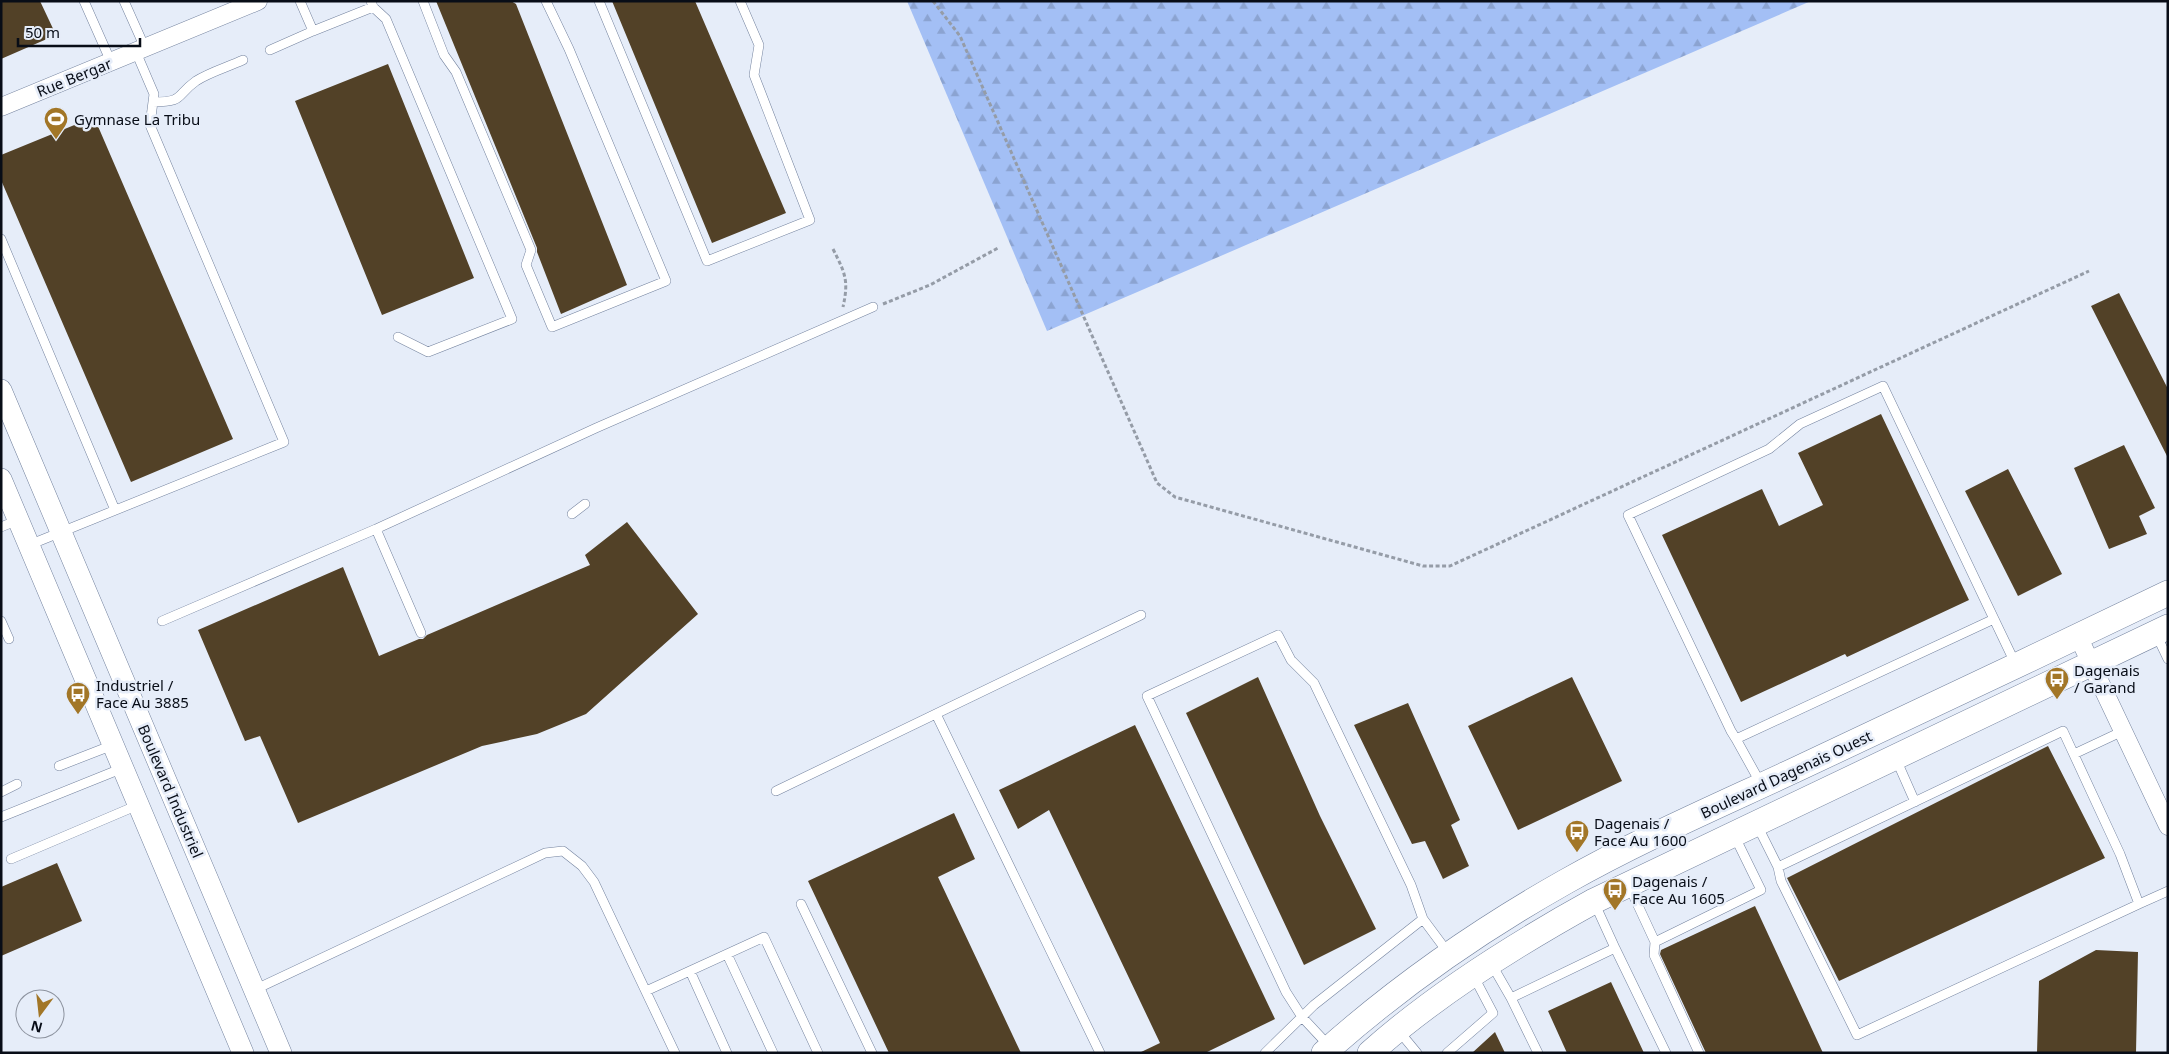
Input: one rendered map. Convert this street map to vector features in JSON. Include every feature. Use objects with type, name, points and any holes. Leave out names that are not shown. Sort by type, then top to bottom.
[{"type":"main road","name":"Boulevard Dagenais Ouest","points":[[1327,1050],[1394,994],[1449,954],[1567,881],[1614,856],[2168,593]]},
{"type":"main road","name":"Boulevard Dagenais Ouest","points":[[1370,1053],[1481,969],[1594,901],[1755,822],[2162,630]]},
{"type":"street","name":"Rue Bergar","points":[[1,108],[258,1]]},
{"type":"street","name":"Boulevard Industriel","points":[[1,390],[281,1053]]},
{"type":"street","points":[[3,486],[10,524],[29,545],[243,1053]]},
{"type":"street","points":[[2078,636],[2168,826]]},
{"type":"lane","points":[[84,1],[111,62]]},
{"type":"lane","points":[[300,1],[313,32]]},
{"type":"lane","points":[[423,1],[444,55],[456,72],[531,250],[526,266],[552,327],[666,281],[569,49],[546,1]]},
{"type":"lane","points":[[599,1],[707,260],[810,220],[754,75],[758,45],[740,1]]},
{"type":"lane","points":[[29,545],[284,442],[150,125],[154,94],[126,2]]},
{"type":"lane","points":[[270,50],[372,4],[386,19],[512,319],[428,352],[398,337]]},
{"type":"lane","points":[[153,102],[168,102],[179,99],[196,82],[243,60]]},
{"type":"lane","points":[[1,239],[115,510]]},
{"type":"lane","points":[[162,621],[376,529],[605,425],[873,307]]},
{"type":"lane","points":[[1762,786],[1731,732],[1628,515],[1769,449],[1800,424],[1884,386],[2016,665]]},
{"type":"lane","points":[[572,514],[584,504]]},
{"type":"lane","points":[[376,529],[421,633]]},
{"type":"lane","points":[[776,792],[1141,615]]},
{"type":"lane","points":[[1736,739],[1994,619]]},
{"type":"lane","points":[[1,621],[9,639]]},
{"type":"lane","points":[[2162,630],[2168,659]]},
{"type":"lane","points":[[1327,1050],[1286,992],[1147,696],[1278,634],[1292,660],[1314,683],[1411,884],[1422,919],[1449,954]]},
{"type":"lane","points":[[936,714],[1100,1053]]},
{"type":"lane","points":[[1778,867],[2063,731],[2120,854],[2139,904]]},
{"type":"lane","points":[[2074,754],[2123,732]]},
{"type":"lane","points":[[59,766],[113,745]]},
{"type":"lane","points":[[1895,756],[1915,802]]},
{"type":"lane","points":[[1,817],[123,768]]},
{"type":"lane","points":[[1,792],[17,784]]},
{"type":"lane","points":[[11,859],[138,805]]},
{"type":"lane","points":[[1755,822],[1857,1036],[2168,891]]},
{"type":"lane","points":[[1655,942],[1761,890],[1733,833]]},
{"type":"lane","points":[[254,990],[545,853],[558,850],[574,858],[591,877],[675,1053]]},
{"type":"lane","points":[[1627,884],[1655,942],[1654,956],[1699,1053]]},
{"type":"lane","points":[[1594,901],[1666,1053]]},
{"type":"lane","points":[[801,904],[872,1053]]},
{"type":"lane","points":[[1265,1053],[1314,1005],[1422,919]]},
{"type":"lane","points":[[646,991],[764,937],[818,1053]]},
{"type":"lane","points":[[1511,998],[1615,948]]},
{"type":"lane","points":[[727,954],[773,1053]]},
{"type":"lane","points":[[1481,969],[1511,998],[1538,1053]]},
{"type":"lane","points":[[1447,1053],[1493,1013],[1481,969]]},
{"type":"lane","points":[[690,971],[727,1053]]},
{"type":"lane","points":[[1398,1030],[1417,1053]]},
{"type":"path","points":[[933,1],[960,36],[1157,483],[1175,497],[1423,566],[1450,566],[2089,271]]},
{"type":"path","points":[[833,248],[844,271],[847,288],[840,323]]},
{"type":"path","points":[[873,307],[930,286],[998,248]]},
{"type":"green space","points":[[907,1],[1811,1],[1047,331]]},
{"type":"building","points":[[1,1],[40,1],[56,35],[1,59]]},
{"type":"building","points":[[436,1],[511,1],[516,4],[627,285],[561,314],[537,248]]},
{"type":"building","points":[[612,1],[695,1],[786,213],[712,243]]},
{"type":"building","points":[[388,64],[474,278],[382,315],[295,101]]},
{"type":"building","points":[[94,117],[233,439],[131,482],[1,180],[1,155]]},
{"type":"building","points":[[2119,293],[2168,389],[2168,458],[2091,306]]},
{"type":"building","points":[[1881,414],[1969,600],[1847,657],[1845,654],[1741,702],[1662,535],[1762,489],[1779,526],[1823,505],[1798,453]]},
{"type":"building","points":[[2124,445],[2155,508],[2139,516],[2147,534],[2109,549],[2074,468]]},
{"type":"building","points":[[2008,469],[2062,574],[2018,596],[1965,491]]},
{"type":"building","points":[[627,522],[698,614],[586,714],[537,734],[482,746],[298,823],[260,736],[245,741],[198,630],[343,567],[379,656],[423,639],[427,635],[590,565],[585,555]]},
{"type":"building","points":[[1258,677],[1320,816],[1376,929],[1304,965],[1186,713]]},
{"type":"building","points":[[1572,677],[1622,781],[1518,830],[1468,726]]},
{"type":"building","points":[[1408,703],[1460,820],[1451,825],[1469,866],[1443,879],[1425,841],[1412,844],[1354,725]]},
{"type":"building","points":[[1135,725],[1275,1019],[1205,1053],[1139,1053],[1160,1043],[1049,810],[1018,829],[999,790]]},
{"type":"building","points":[[2048,746],[2105,858],[1839,981],[1787,878]]},
{"type":"building","points":[[954,813],[975,859],[938,877],[1021,1053],[889,1053],[808,881]]},
{"type":"building","points":[[57,863],[82,921],[1,956],[1,887]]},
{"type":"building","points":[[1755,906],[1823,1053],[1706,1053],[1660,954],[1661,950]]},
{"type":"building","points":[[2096,950],[2138,952],[2136,1053],[2037,1053],[2039,981]]},
{"type":"building","points":[[1611,982],[1644,1053],[1567,1053],[1548,1011]]},
{"type":"building","points":[[1495,1032],[1505,1053],[1472,1053]]},
{"type":"place","name":"Gymnase La Tribu","points":[[56,140]]},
{"type":"place","name":"Dagenais / Garand","points":[[2057,700]]},
{"type":"place","name":"Industriel / Face Au 3885","points":[[78,715]]},
{"type":"place","name":"Dagenais / Face Au 1600","points":[[1577,853]]},
{"type":"place","name":"Dagenais / Face Au 1605","points":[[1615,911]]}]
